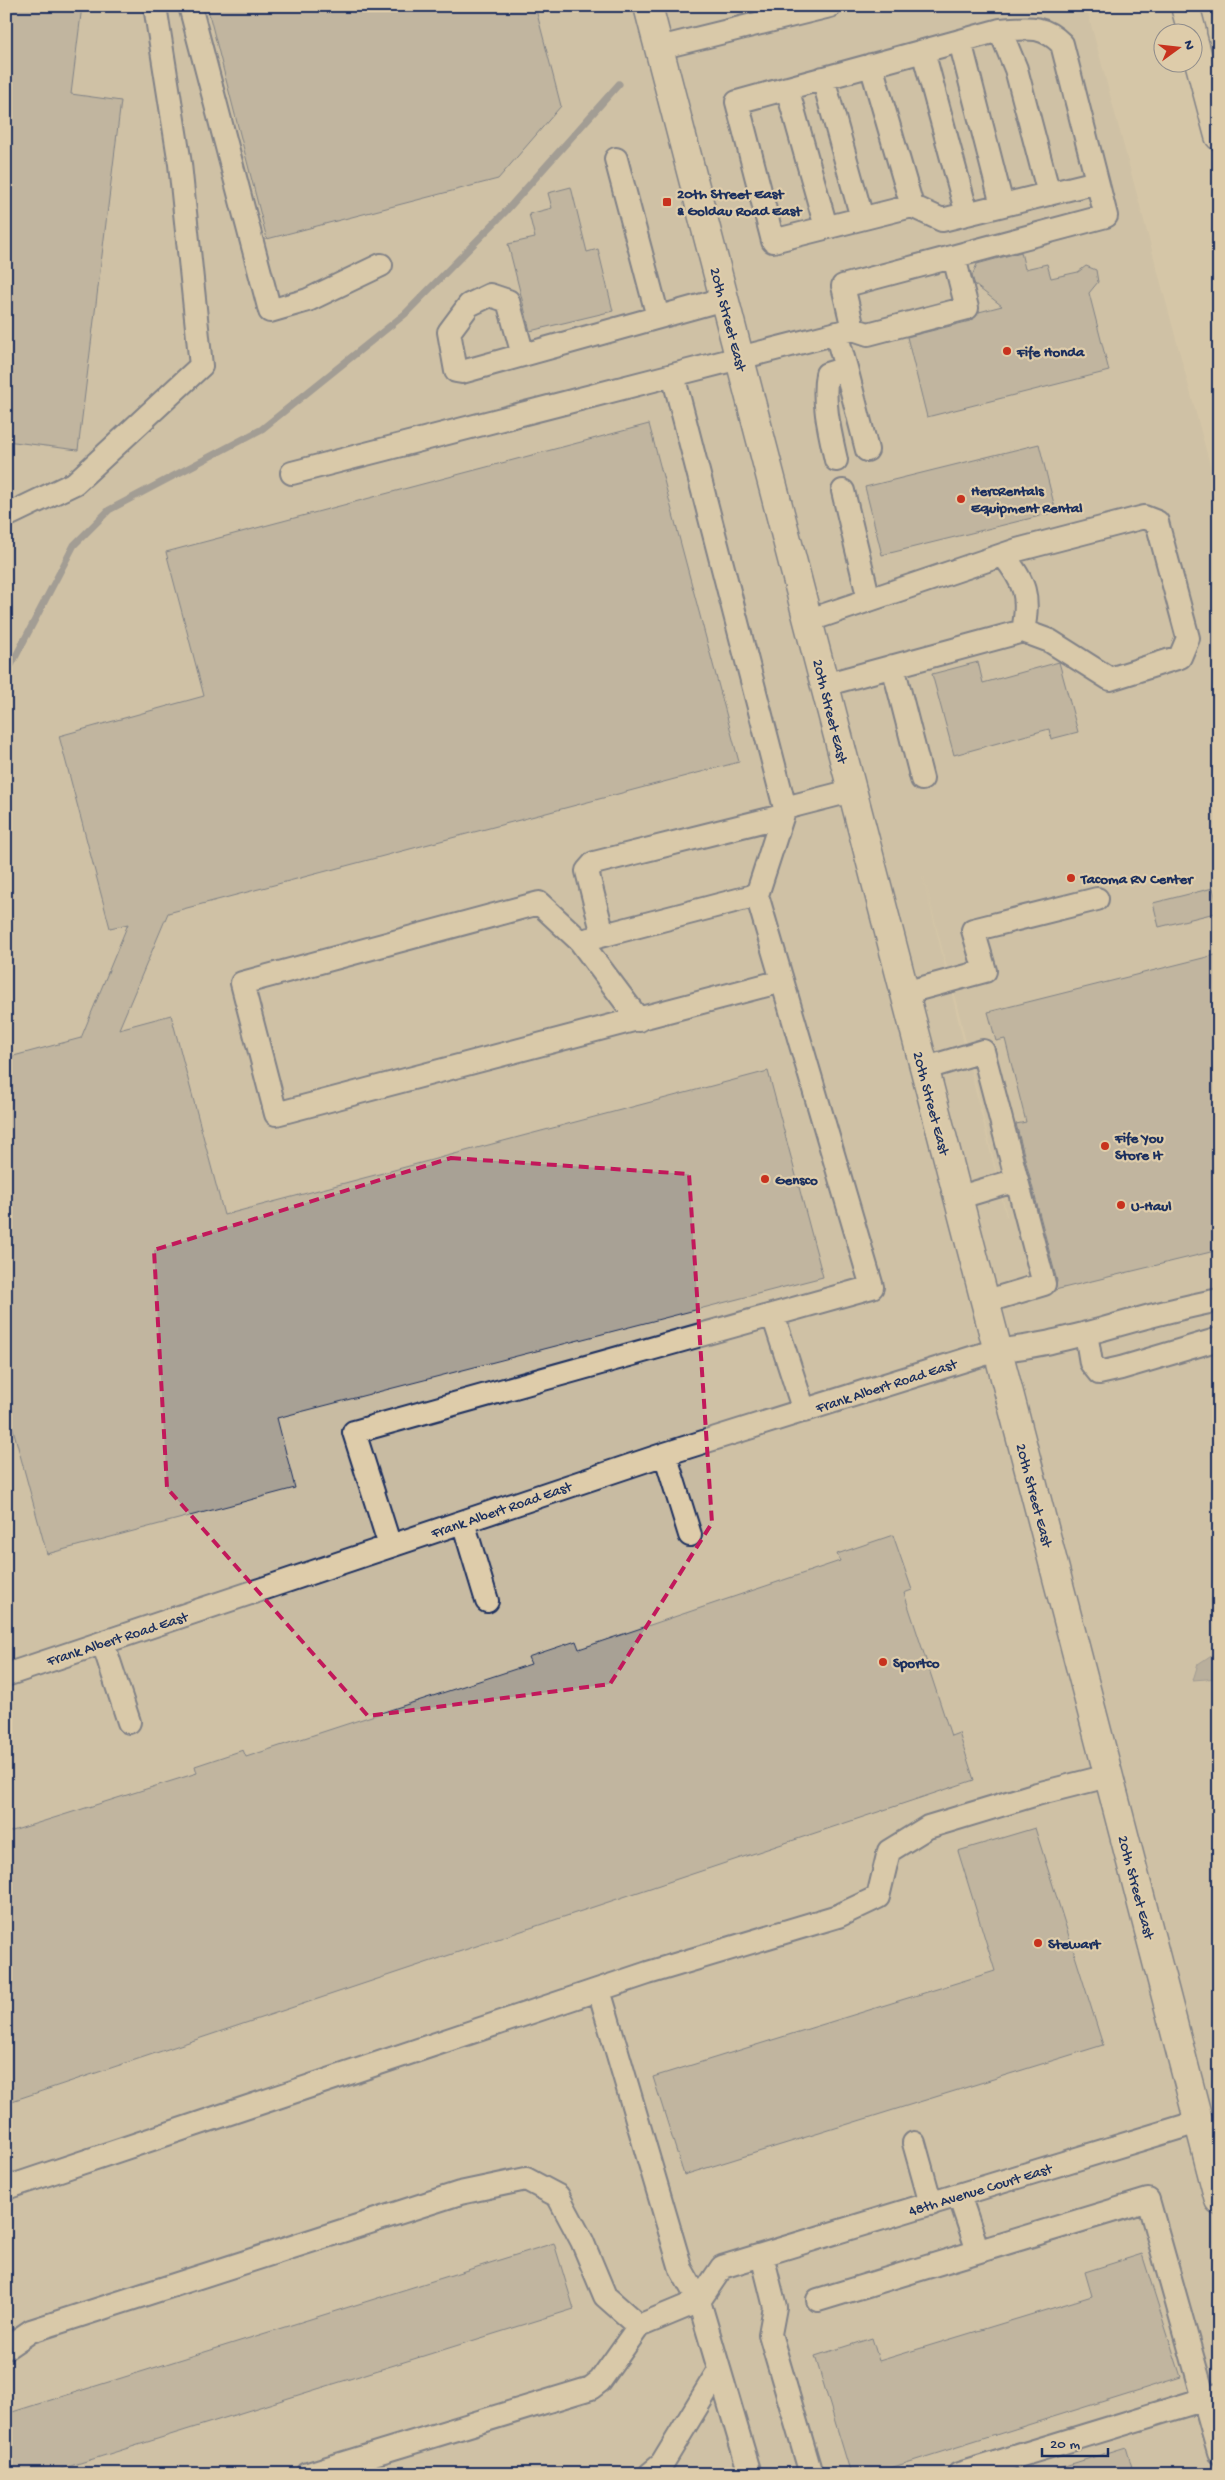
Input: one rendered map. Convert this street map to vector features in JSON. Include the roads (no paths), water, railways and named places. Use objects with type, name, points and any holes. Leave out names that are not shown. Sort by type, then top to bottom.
[{"type":"main road","name":"20th Street East","points":[[648,6],[1198,2122],[1214,2167],[1219,2200]]},
{"type":"main road","points":[[1185,6],[1189,22]]},
{"type":"main road","points":[[1202,72],[1219,136]]},
{"type":"street","points":[[6,516],[75,483],[201,366],[180,164],[155,6]]},
{"type":"street","points":[[190,6],[270,311],[308,300],[381,265]]},
{"type":"street","points":[[659,48],[830,6]]},
{"type":"street","points":[[866,450],[846,368],[844,286],[1106,216],[1062,44],[1052,34],[1034,27],[1000,30],[737,102],[773,241],[912,206],[942,220],[1097,182]]},
{"type":"street","points":[[1000,30],[1016,69],[1049,194]]},
{"type":"street","points":[[960,41],[1002,205]]},
{"type":"street","points":[[923,51],[968,214]]},
{"type":"street","points":[[871,65],[912,206]]},
{"type":"street","points":[[823,78],[862,218]]},
{"type":"street","points":[[787,88],[826,227]]},
{"type":"street","points":[[616,159],[658,318]]},
{"type":"street","points":[[292,473],[844,331],[868,334],[967,308],[954,257]]},
{"type":"street","points":[[523,355],[724,299]]},
{"type":"street","points":[[836,460],[828,422],[826,382],[827,374],[846,368]]},
{"type":"street","points":[[390,1546],[354,1432],[872,1287],[757,895],[784,812],[673,374]]},
{"type":"street","points":[[842,492],[869,600]]},
{"type":"street","points":[[807,621],[1003,555],[1144,517],[1158,522],[1188,638],[1180,657],[1110,679],[1050,641],[1023,631],[824,684]]},
{"type":"street","points":[[1003,555],[1019,575],[1028,607],[1023,631]]},
{"type":"street","points":[[893,666],[922,778]]},
{"type":"street","points":[[603,935],[587,871],[594,863],[784,812],[851,791]]},
{"type":"street","points":[[580,941],[757,895]]},
{"type":"street","points":[[904,994],[985,971],[973,930],[1097,899]]},
{"type":"street","points":[[639,1020],[580,941],[539,903],[242,983],[276,1114],[639,1020],[782,982]]},
{"type":"street","points":[[923,1069],[983,1051],[1017,1180],[1044,1284],[984,1302]]},
{"type":"street","points":[[957,1198],[1017,1180]]},
{"type":"street","name":"Frank Albert Road East","points":[[6,1675],[665,1454],[997,1350],[1020,1349],[1179,1308],[1219,1300]]},
{"type":"street","points":[[772,1315],[804,1410]]},
{"type":"street","points":[[1086,1333],[1091,1363],[1099,1373],[1219,1339]]},
{"type":"street","points":[[665,1454],[690,1535]]},
{"type":"street","points":[[464,1522],[487,1601]]},
{"type":"street","points":[[103,1643],[128,1722]]},
{"type":"street","points":[[6,2188],[599,1990],[838,1916],[878,1897],[888,1851],[928,1827],[1037,1794],[1108,1776]]},
{"type":"street","points":[[599,1990],[681,2269],[699,2301],[750,2474]]},
{"type":"street","name":"48th Avenue Court East","points":[[699,2301],[722,2267],[1198,2122]]},
{"type":"street","points":[[914,2143],[931,2204]]},
{"type":"street","points":[[6,2348],[31,2331],[460,2192],[526,2179],[558,2196],[582,2241],[605,2296],[639,2326]]},
{"type":"street","points":[[959,2195],[978,2252]]},
{"type":"street","points":[[818,2300],[1148,2200],[1212,2397],[1219,2452]]},
{"type":"street","points":[[762,2255],[775,2306],[770,2334],[811,2474]]},
{"type":"street","points":[[308,2474],[591,2388],[600,2381],[639,2326],[699,2301]]},
{"type":"street","points":[[650,2474],[662,2464],[719,2370]]},
{"type":"street","points":[[959,2474],[1212,2397]]},
{"type":"waterway","points":[[6,675],[74,545],[109,510],[262,429],[405,314],[506,211],[619,84]]},
{"type":"place","name":"20th Street East & Goldau Road East","points":[[667,202]]},
{"type":"place","name":"Fife Honda","points":[[1007,351]]},
{"type":"place","name":"HercRentals Equipment Rental","points":[[961,499]]},
{"type":"place","name":"Tacoma RV Center","points":[[1071,878]]},
{"type":"place","name":"Fife You Store It","points":[[1105,1146]]},
{"type":"place","name":"Gensco","points":[[765,1179]]},
{"type":"place","name":"U-Haul","points":[[1121,1205]]},
{"type":"place","name":"Sportco","points":[[883,1662]]},
{"type":"place","name":"Stewart","points":[[1038,1943]]}]
